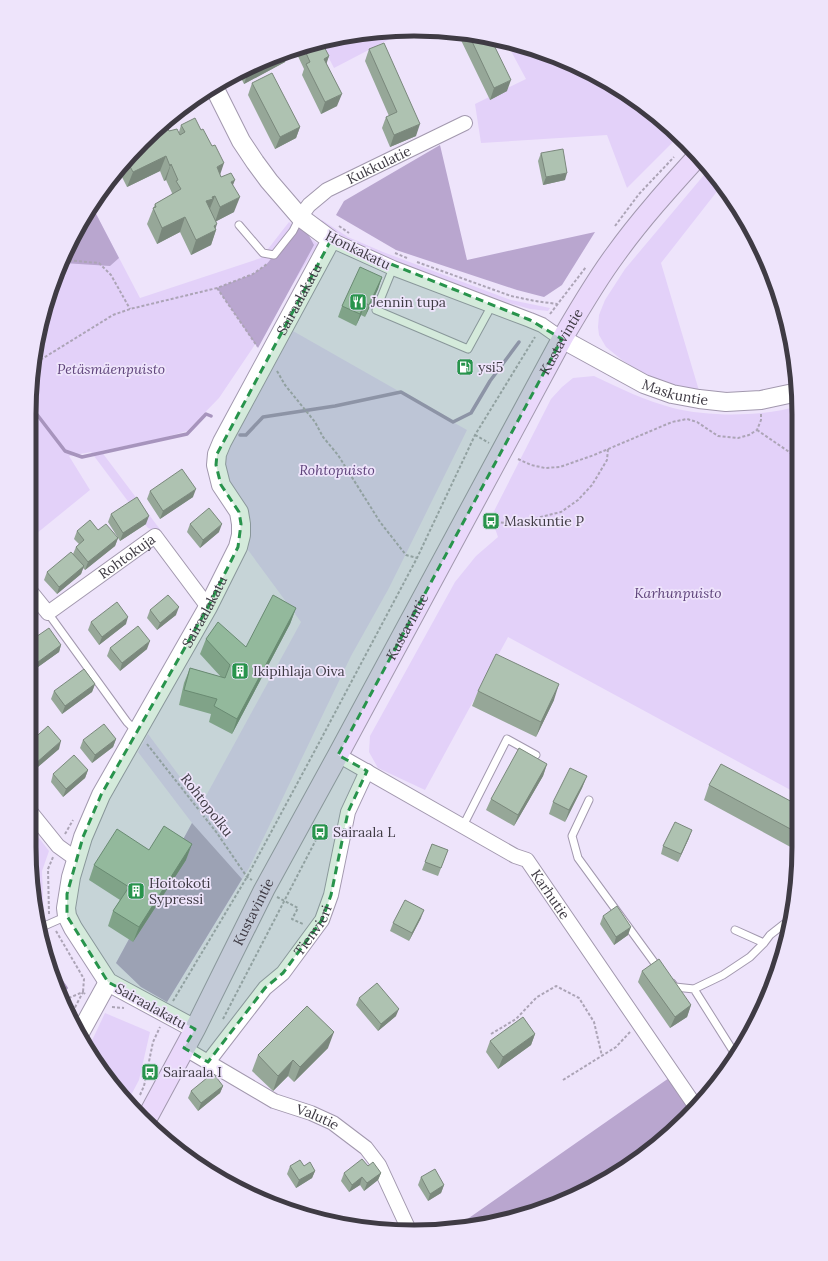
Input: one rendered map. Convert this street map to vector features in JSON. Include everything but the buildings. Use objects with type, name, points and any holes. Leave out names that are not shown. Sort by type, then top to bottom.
[{"type":"main road","name":"Kustavintie","points":[[148,1115],[264,890],[562,338],[615,254],[649,210],[694,161]]},
{"type":"street","name":"Honkakatu","points":[[217,92],[242,141],[255,162],[300,217],[335,233],[393,268],[492,305],[542,326],[562,338]]},
{"type":"street","name":"Kukkulatie","points":[[300,217],[309,205],[328,190],[465,123]]},
{"type":"street","name":"Sairaalakatu","points":[[194,1029],[108,982],[73,928],[60,920],[83,837],[101,796],[136,731],[208,607],[238,547],[242,524],[239,512],[221,485],[216,465],[217,454],[262,353],[335,233]]},
{"type":"street","name":"Maskuntie","points":[[562,338],[644,384],[672,394],[726,402],[761,400],[791,393]]},
{"type":"street","name":"Rohtokuja","points":[[48,613],[156,536],[208,607]]},
{"type":"street","points":[[36,598],[48,613]]},
{"type":"street","name":"Karhutie","points":[[338,755],[515,856],[527,860],[692,1102]]},
{"type":"street","name":"Tienvieri","points":[[208,1062],[265,988],[283,973],[322,920],[331,895],[348,812],[367,771]]},
{"type":"street","points":[[36,819],[58,846],[76,859]]},
{"type":"street","name":"Sairaalakatu","points":[[82,1026],[90,997],[108,982]]},
{"type":"street","name":"Valutie","points":[[184,1048],[274,1101],[312,1113],[333,1122],[366,1148],[379,1165],[407,1225]]},
{"type":"lane","points":[[239,225],[263,253],[274,255],[293,231],[300,217]]},
{"type":"lane","points":[[393,268],[376,310],[468,349],[492,305]]},
{"type":"lane","points":[[48,613],[127,722],[136,731]]},
{"type":"lane","points":[[462,826],[507,739],[536,755]]},
{"type":"lane","points":[[589,800],[572,836],[578,858],[654,964],[675,987],[694,989],[723,975],[750,957],[770,935],[784,924]]},
{"type":"lane","points":[[44,926],[60,920]]},
{"type":"lane","points":[[735,930],[764,943]]},
{"type":"lane","points":[[694,989],[732,1050]]},
{"type":"path","points":[[612,230],[639,194],[676,155]]},
{"type":"path","points":[[335,233],[350,234]]},
{"type":"path","points":[[390,252],[407,258]]},
{"type":"path","points":[[40,360],[113,315],[130,309],[217,288],[253,274],[266,265],[274,255]]},
{"type":"path","points":[[69,260],[99,262],[111,275],[130,309]]},
{"type":"path","points":[[413,261],[511,296],[557,304]]},
{"type":"path","points":[[138,1099],[144,1086],[153,1042],[165,1014],[247,877],[417,558],[475,435],[542,326],[590,261]]},
{"type":"path","points":[[217,288],[262,353],[274,366],[292,394],[315,422],[323,437],[352,476],[380,522],[406,555],[417,558]]},
{"type":"path","points":[[262,341],[262,353]]},
{"type":"path","points":[[518,459],[531,465],[545,468],[560,467],[672,422],[687,419],[697,422],[718,436],[738,438],[749,435],[757,430],[761,420],[761,400]]},
{"type":"path","points":[[757,430],[792,454]]},
{"type":"path","points":[[475,435],[492,444]]},
{"type":"path","points":[[491,521],[512,524],[561,512],[578,500],[592,485],[607,460],[608,449]]},
{"type":"path","name":"Rohtopolku","points":[[136,731],[217,833],[247,877],[264,890],[298,908],[292,919],[314,930]]},
{"type":"path","points":[[74,819],[58,846],[48,869],[49,913],[60,920],[62,944],[84,979],[90,997]]},
{"type":"path","points":[[220,1025],[320,832]]},
{"type":"path","points":[[491,1034],[516,1019],[537,997],[556,986],[578,998],[594,1022],[602,1056]]},
{"type":"path","points":[[74,1012],[90,997]]},
{"type":"path","points":[[68,999],[90,997],[126,1009]]},
{"type":"path","points":[[563,1080],[616,1047],[629,1033],[635,1019]]},
{"type":"highlighted area","points":[[331,240],[530,320],[562,339],[338,755],[367,771],[348,812],[331,895],[322,920],[283,973],[265,988],[208,1062],[184,1048],[195,1029],[108,982],[67,916],[67,894],[83,837],[101,795],[208,607],[238,547],[241,524],[239,512],[221,485],[216,465],[217,454]]},
{"type":"green space","points":[[394,37],[334,68],[323,47],[365,39]]},
{"type":"green space","points":[[509,48],[536,56],[559,65],[603,87],[644,114],[674,141],[627,188],[607,135],[481,143],[475,104],[526,79]]},
{"type":"green space","points":[[705,174],[718,190],[661,263],[700,394],[654,380],[622,360],[606,347],[599,335],[599,315],[605,300],[625,269]]},
{"type":"green space","name":"Petäsmäenpuisto","points":[[95,212],[140,298],[261,258],[289,222],[318,244],[252,349],[219,398],[187,431],[163,438],[101,451],[162,532],[148,528],[91,452],[69,456],[90,490],[36,534],[36,414],[39,365],[43,340],[56,292],[65,269],[75,247]]},
{"type":"green space","points":[[322,220],[348,237],[383,252],[511,300],[550,308],[548,311],[530,309],[509,303],[382,256],[345,239],[320,222]]},
{"type":"green space","name":"Rohtopuisto","points":[[293,331],[467,430],[389,588],[351,656],[249,868],[167,1002],[141,987],[116,963],[192,823],[138,752],[148,734],[201,805],[301,622],[248,550],[251,521],[231,487],[224,463],[231,446]]},
{"type":"green space","name":"Karhunpuisto","points":[[594,376],[643,398],[687,411],[719,414],[753,414],[792,408],[792,791],[508,637],[425,790],[378,768],[369,752],[370,736],[455,582],[476,556],[498,537],[491,517],[551,399],[573,378]]},
{"type":"green space","points":[[36,834],[49,851],[42,871],[44,919],[43,919],[39,896]]},
{"type":"green space","points":[[105,1013],[150,1032],[139,1080],[130,1096],[114,1077],[91,1043]]},
{"type":"shaded area","points":[[440,145],[467,260],[595,232],[562,285],[544,297],[517,290],[396,250],[336,215],[344,201]]},
{"type":"shaded area","points":[[95,212],[119,258],[110,266],[68,263]]},
{"type":"shaded area","points":[[301,224],[314,245],[258,348],[217,288],[253,274],[266,265],[293,231]]},
{"type":"shaded area","points":[[192,823],[242,879],[167,1002],[141,987],[116,963]]},
{"type":"shaded area","points":[[669,1078],[689,1106],[644,1147],[603,1174],[581,1186],[536,1205],[488,1218],[463,1222]]},
{"type":"waterway","points":[[240,435],[246,435],[263,417],[335,406],[401,392],[453,422],[471,413],[490,381],[519,342]]},
{"type":"waterway","points":[[36,413],[65,451],[82,457],[187,434],[206,414],[211,416]]},
{"type":"waterway","points":[[60,979],[66,988]]},
{"type":"place","name":"Jennin tupa","points":[[358,302]]},
{"type":"place","name":"ysi5","points":[[465,367]]},
{"type":"place","name":"Maskuntie P","points":[[491,521]]},
{"type":"place","name":"Ikipihlaja Oiva","points":[[240,671]]},
{"type":"place","name":"Sairaala L","points":[[320,832]]},
{"type":"place","name":"Hoitokoti Sypressi","points":[[136,891]]},
{"type":"place","name":"Sairaala I","points":[[150,1072]]}]
